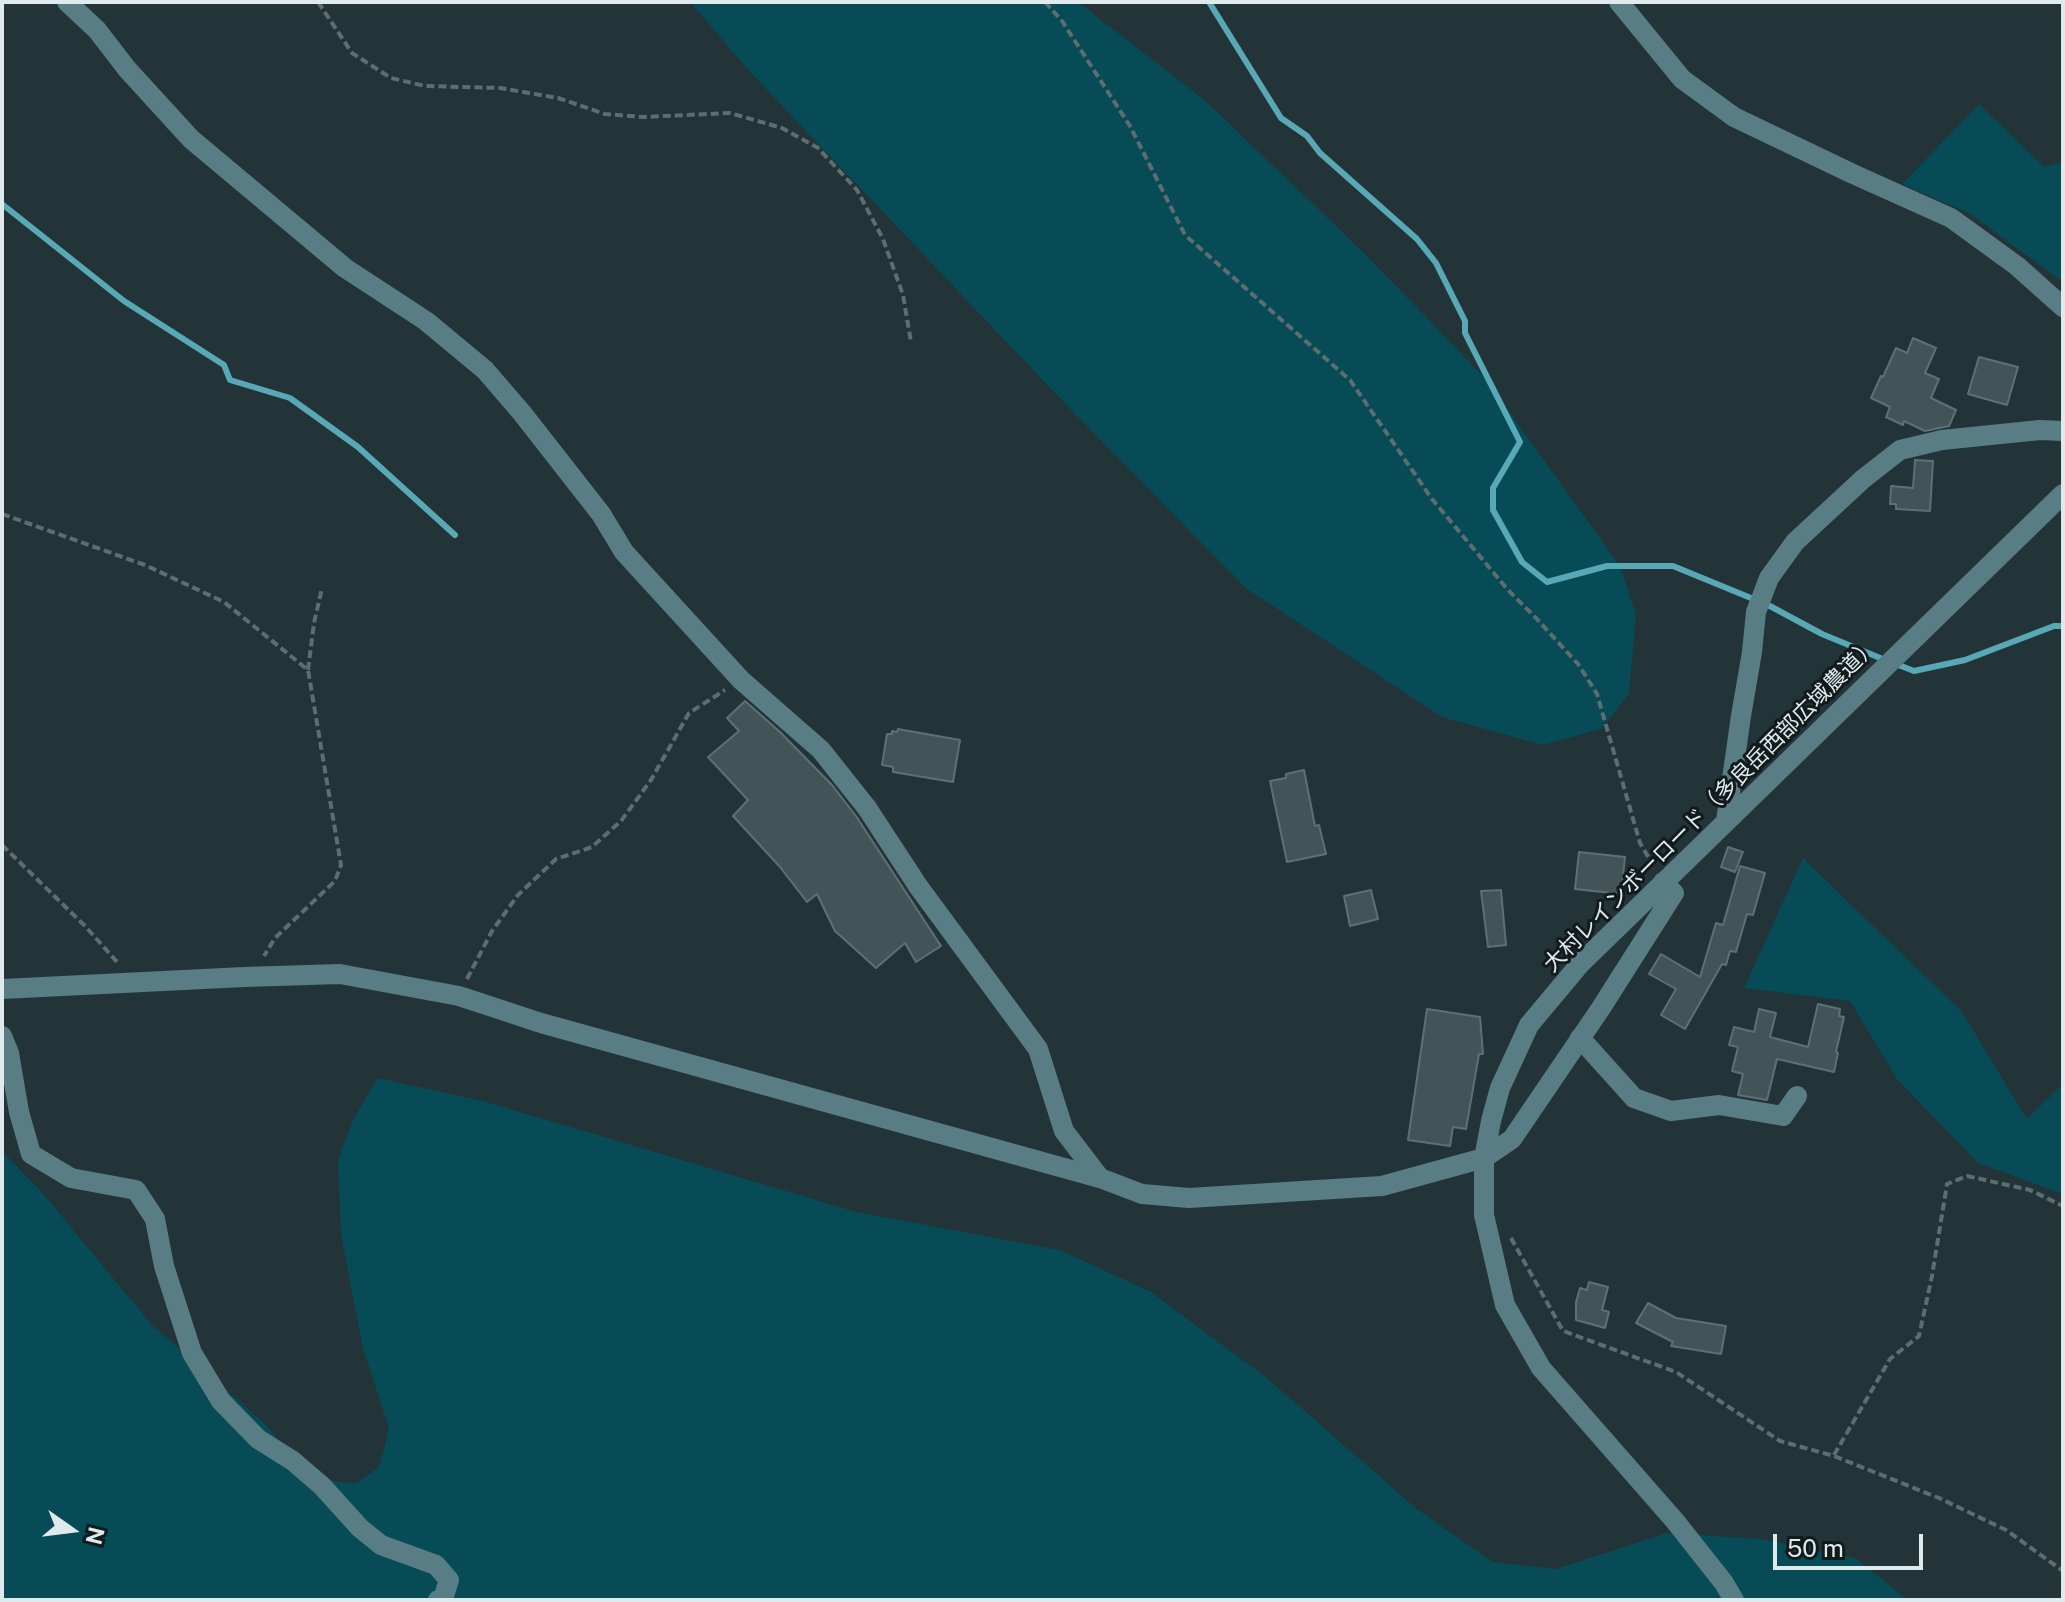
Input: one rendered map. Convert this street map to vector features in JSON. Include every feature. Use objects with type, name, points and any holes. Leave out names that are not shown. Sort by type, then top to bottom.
[{"type":"street","points":[[67,2],[97,30],[127,69],[191,139],[345,268],[426,321],[485,370],[601,514],[624,552],[741,680],[821,750],[867,808],[918,886],[1038,1049],[1064,1131],[1100,1178]]},
{"type":"street","points":[[1619,2],[1682,79],[1734,117],[1951,218],[2017,266],[2063,307]]},
{"type":"street","points":[[1726,821],[1756,612],[1769,578],[1795,542],[1863,479],[1900,450],[1942,440],[2040,430],[2063,431]]},
{"type":"street","name":"大村レインボーロード（多良岳西部広域農道）","points":[[1734,1600],[1675,1521],[1541,1368],[1505,1305],[1484,1215],[1484,1158],[1500,1088],[1529,1025],[1580,964],[2063,494]]},
{"type":"street","points":[[2,989],[340,974],[459,996],[555,1027],[1100,1178],[1142,1194],[1189,1198],[1382,1186],[1484,1158],[1512,1139],[1674,893],[1663,882]]},
{"type":"street","points":[[2,1036],[9,1053],[19,1112],[31,1154],[71,1178],[136,1190],[155,1219],[164,1266],[192,1353],[221,1401],[258,1439],[293,1461],[322,1486],[360,1528],[381,1545],[436,1565],[449,1580],[443,1599],[438,1600]]},
{"type":"street","points":[[1580,1038],[1634,1098],[1671,1111],[1719,1105],[1783,1116],[1797,1096]]},
{"type":"path","points":[[318,2],[352,53],[391,78],[425,86],[514,90],[558,98],[605,114],[643,117],[730,113],[782,128],[818,148],[857,190],[883,239],[903,295],[911,342]]},
{"type":"path","points":[[1045,2],[1062,21],[1130,126],[1185,235],[1350,380],[1432,499],[1508,590],[1578,664],[1597,694],[1640,843],[1663,882]]},
{"type":"path","points":[[2,514],[145,565],[224,602],[308,670]]},
{"type":"path","points":[[260,976],[261,960],[275,938],[335,881],[341,865],[308,670],[322,588]]},
{"type":"path","points":[[459,996],[492,931],[518,895],[556,859],[592,847],[621,821],[651,780],[689,713],[741,680]]},
{"type":"path","points":[[2,845],[85,926],[136,983]]},
{"type":"path","points":[[1834,1456],[1890,1359],[1919,1336],[1947,1184],[1967,1176],[2030,1190],[2063,1206]]},
{"type":"path","points":[[1489,1238],[1510,1238],[1563,1331],[1676,1372],[1780,1441],[1834,1456],[1939,1498],[2006,1530],[2063,1571]]},
{"type":"shaded area","points":[[690,2],[1078,2],[1207,102],[1367,256],[1484,377],[1620,566],[1636,615],[1629,694],[1601,729],[1543,745],[1442,717],[1247,589],[1072,411],[751,73]]},
{"type":"shaded area","points":[[1979,104],[2044,167],[2063,162],[2063,275],[2060,280],[1969,213],[1902,184]]},
{"type":"shaded area","points":[[1803,858],[1962,1012],[2027,1119],[2063,1084],[2063,1194],[1978,1163],[1897,1079],[1850,1001],[1744,988]]},
{"type":"shaded area","points":[[378,1078],[483,1101],[857,1212],[1060,1250],[1151,1292],[1267,1378],[1418,1510],[1493,1562],[1556,1569],[1667,1533],[1762,1539],[1855,1558],[1908,1600],[2,1600],[2,1151],[39,1189],[152,1325],[265,1424],[311,1478],[356,1484],[379,1467],[389,1429],[363,1348],[341,1235],[338,1160],[354,1118]]},
{"type":"building","points":[[1913,338],[1936,348],[1925,373],[1939,379],[1931,398],[1956,410],[1949,426],[1925,431],[1904,421],[1903,425],[1886,417],[1890,407],[1871,398],[1896,348],[1907,353]]},
{"type":"building","points":[[1979,357],[2018,367],[2007,405],[1968,394]]},
{"type":"building","points":[[1915,460],[1933,461],[1930,511],[1896,509],[1896,504],[1890,504],[1891,486],[1913,488]]},
{"type":"building","points":[[745,701],[832,785],[856,816],[941,946],[916,962],[905,943],[876,968],[835,931],[817,894],[807,902],[733,816],[748,800],[708,757],[739,731],[727,718]]},
{"type":"building","points":[[898,729],[960,740],[953,782],[893,772],[893,767],[882,765],[887,734]]},
{"type":"building","points":[[1304,770],[1315,826],[1319,825],[1326,854],[1287,862],[1270,781]]},
{"type":"building","points":[[1728,847],[1743,852],[1735,872],[1721,867]]},
{"type":"building","points":[[1579,852],[1625,857],[1621,894],[1575,889]]},
{"type":"building","points":[[1740,866],[1765,873],[1753,915],[1747,914],[1736,952],[1730,951],[1726,965],[1722,964],[1685,1029],[1661,1015],[1676,989],[1649,974],[1661,954],[1700,977],[1716,923],[1723,925]]},
{"type":"building","points":[[1371,890],[1378,919],[1350,926],[1344,896]]},
{"type":"building","points":[[1501,890],[1506,945],[1488,947],[1481,891]]},
{"type":"building","points":[[1818,1004],[1840,1009],[1839,1016],[1844,1017],[1834,1072],[1777,1059],[1767,1100],[1738,1095],[1743,1074],[1732,1071],[1738,1047],[1729,1045],[1734,1027],[1754,1032],[1759,1009],[1776,1013],[1770,1037],[1808,1047]]},
{"type":"building","points":[[1427,1009],[1480,1017],[1483,1054],[1479,1054],[1466,1129],[1453,1127],[1450,1146],[1408,1140]]},
{"type":"building","points":[[1589,1282],[1608,1287],[1602,1310],[1609,1312],[1605,1328],[1576,1320],[1580,1288],[1587,1290]]},
{"type":"building","points":[[1648,1303],[1676,1318],[1726,1326],[1721,1354],[1671,1346],[1673,1342],[1636,1323]]},
{"type":"waterway","points":[[1209,2],[1281,118],[1307,136],[1320,153],[1417,239],[1436,263],[1465,321],[1465,333],[1520,442],[1493,488],[1493,510],[1522,562],[1547,582],[1607,566],[1673,566],[1768,605],[1822,634],[1885,660]]},
{"type":"waterway","points":[[2,204],[124,301],[224,365],[230,380],[290,398],[358,447],[455,535]]},
{"type":"waterway","points":[[1896,664],[1914,671],[1965,660],[2054,626],[2063,626]]}]
